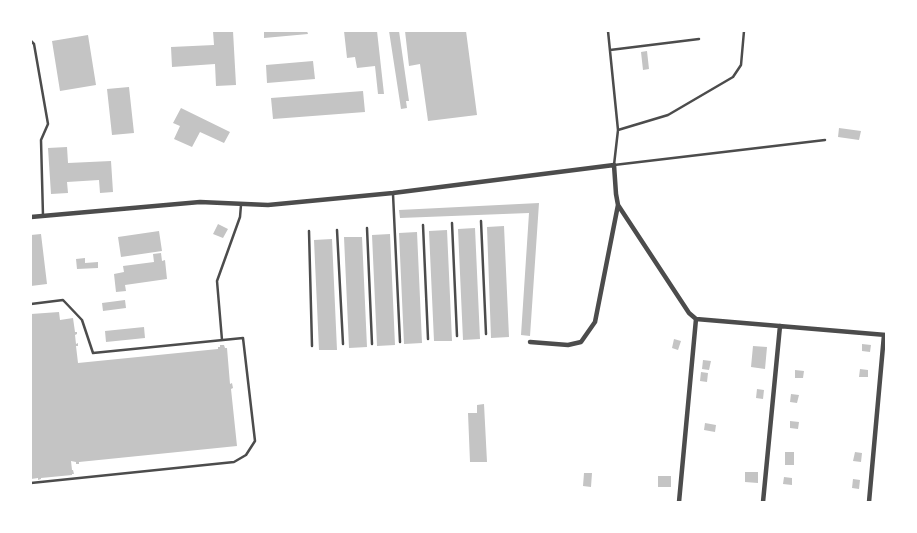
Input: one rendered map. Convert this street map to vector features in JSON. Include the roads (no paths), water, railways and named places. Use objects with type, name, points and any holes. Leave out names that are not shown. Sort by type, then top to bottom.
[{"type":"street","points":[[31,217],[200,202],[268,205],[393,193],[614,165],[618,204],[689,313],[696,319],[885,335],[869,502]]},
{"type":"street","points":[[530,342],[568,345],[581,342],[595,322],[618,204]]},
{"type":"street","points":[[678,502],[696,319]]},
{"type":"street","points":[[763,502],[780,326]]},
{"type":"lane","points":[[608,31],[618,130],[614,165],[825,140]]},
{"type":"lane","points":[[618,130],[668,115],[734,77],[741,65],[744,31]]},
{"type":"lane","points":[[610,50],[699,39]]},
{"type":"lane","points":[[31,41],[34,44],[48,124],[41,140],[43,216]]},
{"type":"lane","points":[[393,193],[400,342]]},
{"type":"lane","points":[[222,340],[216,280],[240,217],[242,204]]},
{"type":"lane","points":[[481,221],[486,334]]},
{"type":"lane","points":[[452,223],[457,336]]},
{"type":"lane","points":[[423,224],[428,339]]},
{"type":"lane","points":[[367,228],[372,344]]},
{"type":"lane","points":[[337,230],[343,344]]},
{"type":"lane","points":[[309,231],[312,346]]},
{"type":"lane","points":[[31,304],[62,300],[82,320],[93,353],[243,338],[254,441],[246,455],[234,462],[31,483]]}]
